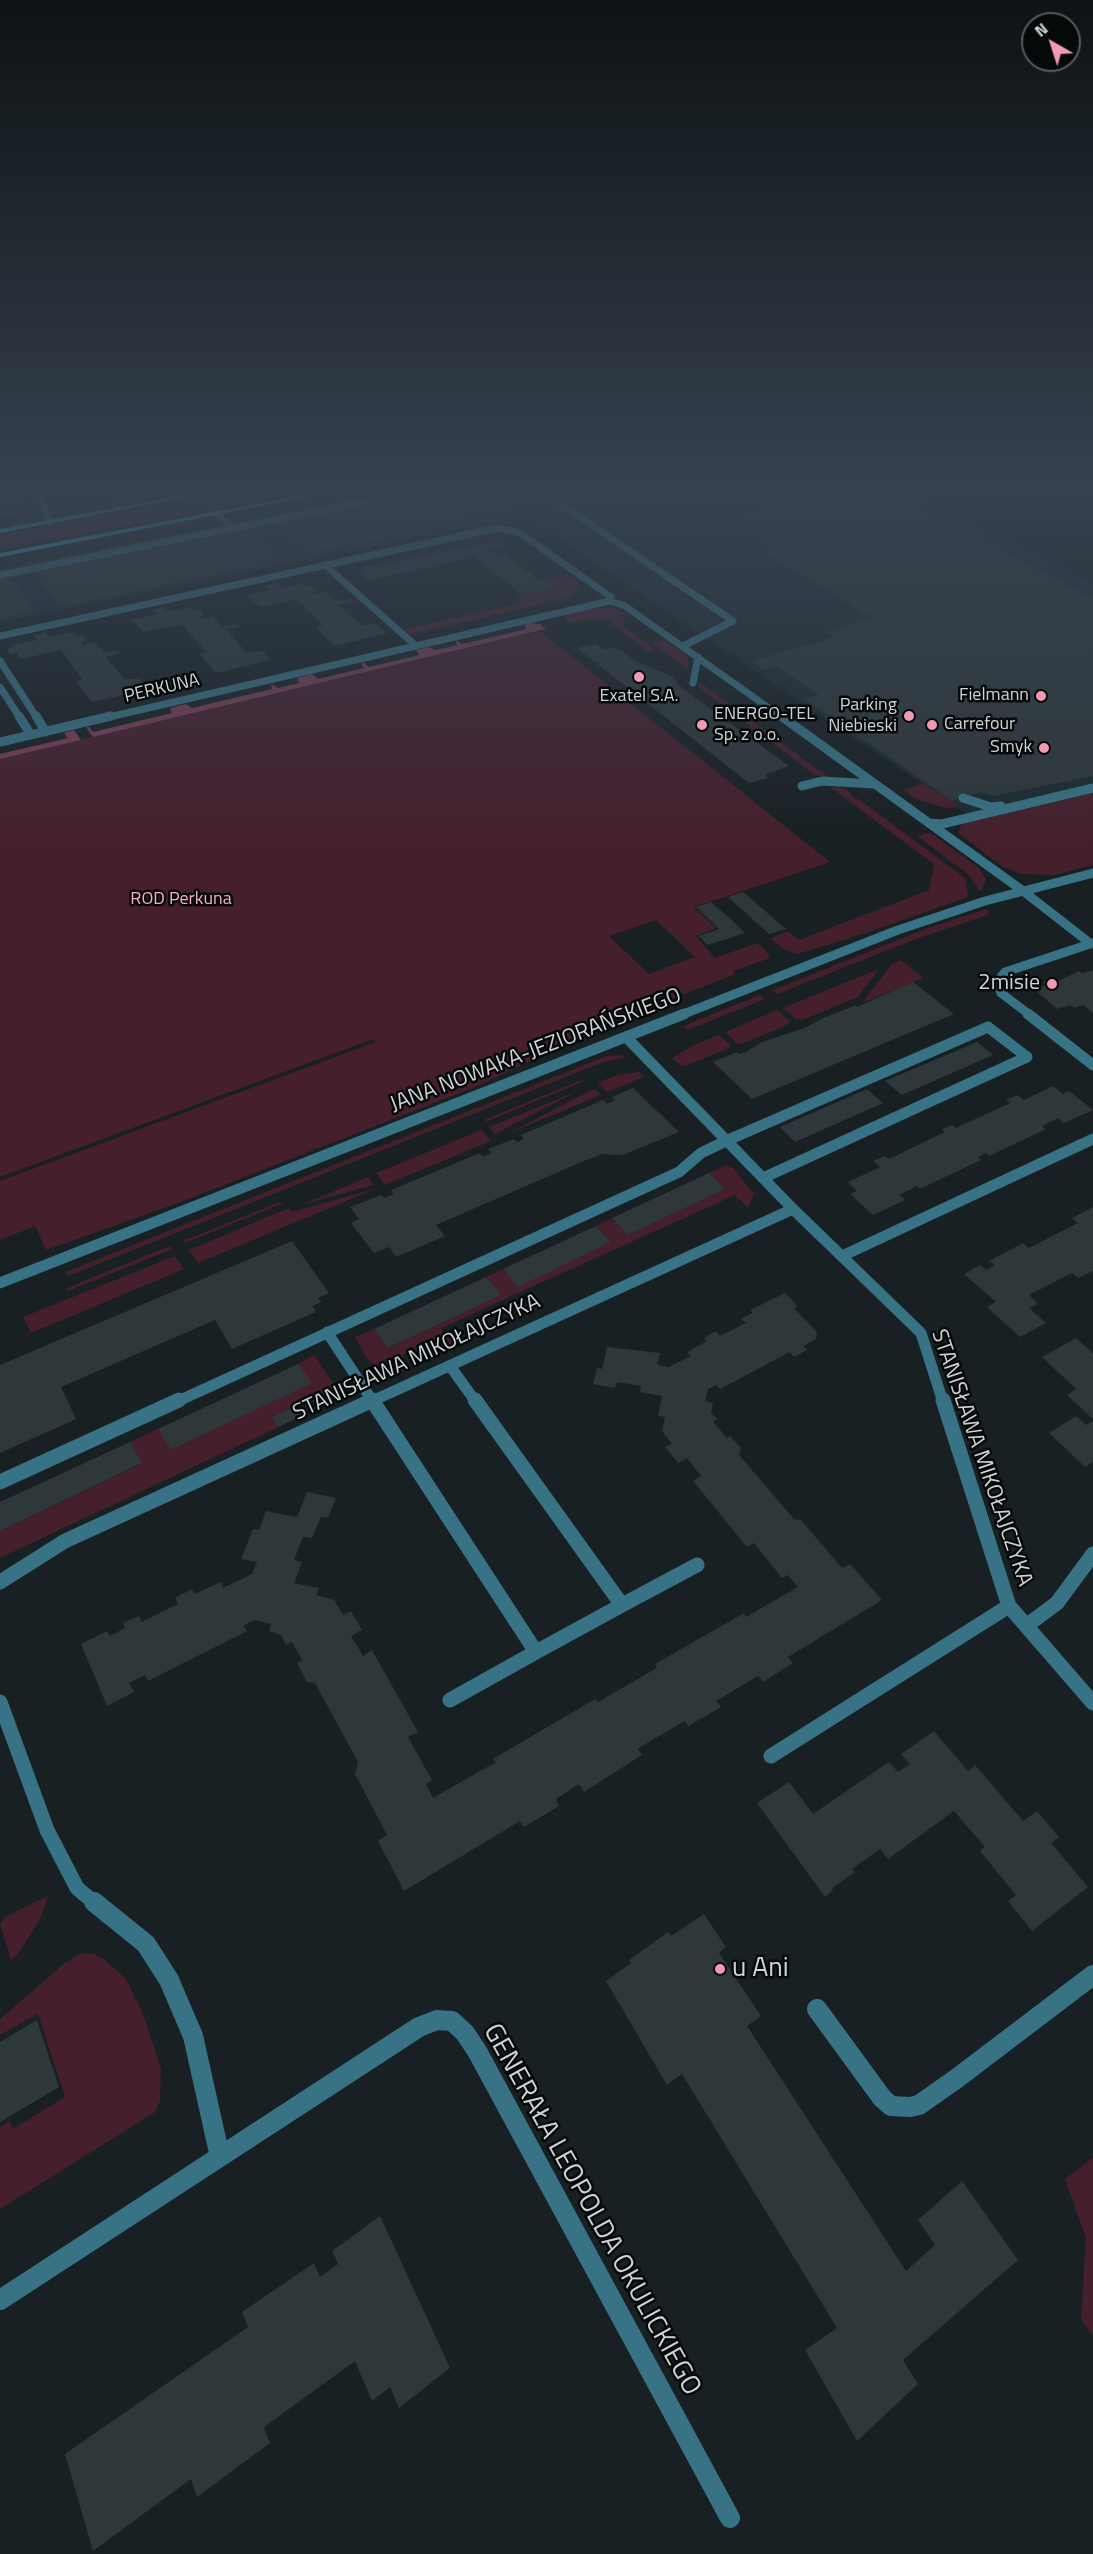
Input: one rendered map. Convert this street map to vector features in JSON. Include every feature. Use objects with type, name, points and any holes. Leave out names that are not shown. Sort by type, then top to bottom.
[{"type":"street","points":[[0,636],[132,607]]},
{"type":"street","points":[[372,607],[416,646]]},
{"type":"street","name":"PERKUNA","points":[[0,742],[583,607]]},
{"type":"street","points":[[627,607],[1023,891],[1092,944]]},
{"type":"street","points":[[682,646],[733,623],[713,607]]},
{"type":"street","points":[[693,683],[698,657]]},
{"type":"street","points":[[0,661],[46,732]]},
{"type":"street","points":[[0,687],[32,735]]},
{"type":"street","points":[[802,786],[822,781],[875,784]]},
{"type":"street","points":[[928,823],[942,825],[1093,788]]},
{"type":"street","points":[[965,818],[970,813],[963,798],[991,807],[1017,806]]},
{"type":"street","name":"JANA NOWAKA-JEZIORAŃSKIEGO","points":[[0,1283],[898,930],[952,911],[1093,873]]},
{"type":"street","points":[[1092,944],[1005,972],[997,982],[1001,993],[1093,1065]]},
{"type":"street","points":[[0,1482],[679,1172],[700,1153],[728,1140],[988,1027],[1027,1057],[763,1178]]},
{"type":"street","points":[[626,1037],[793,1209]]},
{"type":"street","points":[[842,1256],[1093,1139]]},
{"type":"street","name":"STANISŁAWA MIKOŁAJCZYKA","points":[[0,1582],[65,1541],[793,1209],[921,1332],[1009,1606],[1093,1703]]},
{"type":"street","points":[[327,1332],[536,1653]]},
{"type":"street","points":[[450,1366],[622,1605]]},
{"type":"street","name":"STANISŁAWA MIKOŁAJCZYKA","points":[[1026,1626],[1057,1603],[1093,1554]]},
{"type":"street","points":[[450,1700],[697,1565]]},
{"type":"street","points":[[771,1756],[1009,1606]]},
{"type":"street","points":[[0,1702],[47,1830],[77,1888],[146,1944],[169,1980],[193,2037],[220,2157]]},
{"type":"street","points":[[817,2009],[882,2098],[891,2106],[910,2107],[919,2105],[957,2079],[1093,1975]]},
{"type":"street","name":"GENERAŁA LEOPOLDA OKULICKIEGO","points":[[0,2300],[419,2027],[437,2020],[452,2021],[465,2033],[477,2050],[730,2518]]},
{"type":"shaded area","points":[[0,607],[73,607],[0,622]]},
{"type":"shaded area","points":[[660,607],[1093,607],[1093,793],[976,820]]},
{"type":"shaded area","points":[[540,624],[546,629],[93,737],[86,727],[93,732],[172,713],[170,708],[186,704],[192,708],[272,689],[271,684],[278,688],[299,683],[297,678],[312,674],[318,679],[364,668],[361,664],[363,662],[369,667],[419,655],[416,650],[429,647],[436,650],[457,645],[456,640],[462,644],[527,629],[524,625]]},
{"type":"shaded area","points":[[74,730],[81,740],[0,759],[0,754],[68,738],[64,733]]},
{"type":"green space","points":[[501,607],[529,607],[409,635],[403,630]]},
{"type":"green space","points":[[598,608],[612,608],[626,613],[622,625],[656,650],[649,652],[608,621],[590,619],[572,623],[565,618],[568,614]]},
{"type":"green space","name":"ROD Perkuna","points":[[540,631],[830,862],[694,907],[716,928],[696,936],[715,958],[757,943],[770,958],[733,971],[735,974],[613,1022],[480,1085],[178,1203],[46,1250],[35,1226],[0,1240],[0,1181],[376,1042],[373,1039],[0,1177],[0,759]],"holes":[[[656,920],[695,957],[649,974],[609,936]]]},
{"type":"green space","points":[[664,640],[688,657],[688,669],[651,642]]},
{"type":"green space","points":[[699,682],[828,777],[815,775],[698,687]]},
{"type":"green space","points":[[922,784],[952,801],[957,807],[947,808],[916,799],[903,790]]},
{"type":"green space","points":[[830,787],[844,788],[852,794],[852,797],[860,800],[965,878],[968,897],[869,932],[797,954],[783,949],[771,938],[788,931],[799,940],[929,890],[934,864]]},
{"type":"green space","points":[[1093,793],[1093,865],[1054,875],[1022,874],[1003,867],[958,833],[962,824]]},
{"type":"green space","points":[[926,833],[934,835],[979,868],[986,879],[983,888],[979,891],[969,875],[917,836]]},
{"type":"green space","points":[[986,909],[989,911],[988,915],[916,939],[777,994],[773,990],[928,928]]},
{"type":"green space","points":[[901,960],[924,978],[862,1003],[892,964]]},
{"type":"green space","points":[[879,969],[858,997],[803,1020],[796,1019],[783,1008]]},
{"type":"green space","points":[[760,995],[765,999],[688,1030],[683,1026]]},
{"type":"green space","points":[[777,1010],[790,1021],[789,1024],[742,1044],[737,1043],[725,1032]]},
{"type":"green space","points":[[719,1035],[730,1045],[729,1048],[685,1066],[679,1065],[672,1058],[694,1045]]},
{"type":"green space","points":[[607,1056],[627,1057],[603,1062],[68,1276],[66,1272]]},
{"type":"green space","points":[[639,1072],[644,1077],[607,1092],[598,1083],[616,1075]]},
{"type":"green space","points":[[579,1081],[585,1081],[485,1122],[486,1119]]},
{"type":"green space","points":[[594,1089],[601,1095],[507,1134],[591,1090]]},
{"type":"green space","points":[[580,1090],[495,1134],[489,1127]]},
{"type":"green space","points":[[482,1130],[491,1141],[385,1185],[376,1173]]},
{"type":"green space","points":[[727,1165],[734,1169],[754,1194],[748,1208],[735,1195],[441,1328],[453,1345],[422,1358],[414,1348],[404,1354],[400,1366],[404,1371],[394,1372],[377,1367],[367,1358],[355,1337],[374,1329],[389,1348],[500,1295],[486,1277],[503,1269],[518,1286],[611,1242],[596,1226],[612,1218],[628,1235],[725,1189],[709,1173]]},
{"type":"green space","points":[[368,1177],[373,1185],[301,1205]]},
{"type":"green space","points":[[375,1189],[198,1263],[189,1250],[289,1208],[292,1212]]},
{"type":"green space","points":[[279,1202],[284,1203],[185,1243],[183,1241]]},
{"type":"green space","points":[[170,1246],[172,1249],[68,1291],[67,1288]]},
{"type":"green space","points":[[175,1256],[184,1269],[31,1333],[23,1317]]},
{"type":"green space","points":[[314,1355],[336,1387],[336,1397],[325,1406],[322,1402],[307,1400],[272,1417],[278,1427],[0,1558],[0,1531],[141,1464],[130,1442],[158,1429],[171,1450],[311,1383],[298,1364]]},
{"type":"green space","points":[[48,1896],[40,1919],[18,1954],[11,1960],[0,1924],[5,1917]]},
{"type":"green space","points":[[82,1953],[94,1954],[104,1959],[126,1979],[143,2014],[161,2068],[160,2101],[155,2112],[0,2209],[0,2127],[10,2121],[13,2129],[65,2097],[38,2014],[0,2035],[0,2019],[66,1962]]},
{"type":"green space","points":[[1093,2158],[1093,2335],[1081,2319],[1086,2238],[1065,2179]]},
{"type":"building","points":[[0,607],[32,607],[34,610],[0,619]]},
{"type":"building","points":[[163,607],[168,612],[191,607],[195,610],[200,609],[205,615],[200,616],[202,619],[213,616],[222,626],[237,624],[240,627],[226,630],[246,652],[262,651],[271,660],[216,673],[199,653],[206,652],[182,624],[144,632],[131,620],[157,614],[153,610]]},
{"type":"building","points":[[305,607],[341,607],[361,625],[377,624],[387,633],[334,646],[316,627],[323,625]]},
{"type":"building","points":[[855,607],[1093,607],[1093,776],[993,796],[980,792],[952,801],[805,699],[819,695],[776,666],[763,670],[751,661],[835,637],[826,632],[871,617]]},
{"type":"building","points":[[45,632],[49,637],[74,632],[77,636],[82,635],[87,641],[81,642],[83,645],[95,642],[103,652],[119,651],[121,653],[106,657],[124,679],[140,679],[148,689],[92,702],[75,681],[83,680],[61,650],[21,659],[17,653],[10,654],[7,649],[13,647],[12,645],[37,640],[34,636]]},
{"type":"building","points":[[596,644],[604,650],[616,647],[637,662],[671,676],[682,688],[789,766],[765,775],[768,778],[749,783],[577,648]]},
{"type":"building","points":[[743,892],[786,929],[769,934],[728,897]]},
{"type":"building","points":[[711,902],[745,933],[708,945],[698,936],[719,929],[696,907]]},
{"type":"building","points":[[1093,970],[1093,1013],[1083,1005],[1074,1008],[1070,1005],[1057,1009],[1034,989],[1047,985],[1043,982],[1054,978],[1058,981],[1079,971],[1082,973]]},
{"type":"building","points":[[913,982],[954,1014],[752,1099],[713,1062],[737,1052],[739,1054],[746,1052],[762,1042],[805,1028],[821,1019],[856,1005],[857,1007]]},
{"type":"building","points":[[977,1042],[993,1055],[902,1095],[885,1081]]},
{"type":"building","points":[[1053,1086],[1063,1094],[1069,1091],[1093,1110],[1064,1123],[1058,1118],[1042,1126],[1046,1129],[989,1156],[986,1153],[978,1157],[981,1160],[920,1189],[917,1186],[899,1195],[905,1200],[873,1215],[850,1194],[857,1191],[848,1182],[880,1167],[873,1161],[885,1156],[889,1159],[945,1132],[942,1129],[952,1125],[956,1128],[1010,1103],[1006,1100],[1017,1095],[1024,1100]]},
{"type":"building","points":[[633,1088],[679,1132],[623,1155],[603,1154],[586,1160],[436,1225],[445,1236],[396,1257],[389,1247],[374,1253],[351,1223],[359,1219],[350,1207],[381,1195],[384,1198],[394,1194],[391,1190],[480,1153],[483,1157],[491,1153],[488,1149],[514,1139],[517,1142],[524,1139],[521,1135],[603,1100],[607,1104],[615,1100],[612,1097]]},
{"type":"building","points":[[867,1089],[883,1103],[795,1142],[780,1127]]},
{"type":"building","points":[[709,1173],[725,1189],[628,1235],[612,1218]]},
{"type":"building","points":[[1093,1207],[1093,1271],[1078,1278],[1072,1273],[1029,1295],[1038,1304],[1029,1308],[1046,1323],[1020,1337],[987,1307],[996,1302],[964,1274],[980,1265],[986,1270],[995,1265],[989,1261],[1023,1243],[1029,1248],[1078,1223],[1072,1218]]},
{"type":"building","points":[[596,1226],[611,1242],[518,1287],[503,1269]]},
{"type":"building","points":[[292,1241],[329,1293],[318,1298],[321,1302],[312,1306],[316,1312],[232,1349],[215,1320],[61,1387],[76,1419],[0,1453],[0,1365]]},
{"type":"building","points":[[486,1277],[501,1295],[388,1348],[374,1329]]},
{"type":"building","points":[[785,1293],[798,1306],[794,1308],[817,1332],[816,1339],[803,1346],[807,1350],[794,1357],[790,1352],[720,1389],[716,1385],[708,1389],[705,1401],[713,1403],[711,1413],[717,1419],[713,1422],[727,1438],[730,1436],[741,1448],[739,1455],[794,1519],[801,1520],[842,1568],[850,1564],[882,1600],[788,1657],[793,1663],[763,1682],[758,1676],[716,1701],[721,1707],[688,1726],[685,1721],[642,1746],[638,1749],[642,1755],[584,1792],[579,1784],[556,1799],[559,1806],[524,1827],[520,1821],[404,1891],[378,1841],[387,1835],[355,1774],[358,1762],[315,1683],[307,1682],[297,1663],[302,1660],[292,1642],[286,1645],[281,1635],[269,1631],[271,1624],[254,1620],[243,1626],[247,1631],[148,1681],[145,1675],[129,1683],[134,1692],[107,1706],[81,1644],[107,1631],[110,1636],[125,1628],[123,1623],[139,1616],[142,1622],[178,1604],[175,1598],[192,1589],[195,1594],[221,1582],[223,1588],[252,1574],[257,1562],[241,1559],[253,1529],[259,1530],[266,1511],[297,1517],[307,1492],[336,1498],[328,1518],[321,1517],[312,1538],[303,1537],[294,1560],[302,1562],[294,1583],[319,1588],[316,1595],[334,1600],[343,1615],[351,1611],[362,1630],[351,1636],[363,1656],[372,1650],[418,1732],[408,1737],[432,1780],[426,1784],[433,1798],[496,1762],[493,1759],[595,1699],[598,1702],[657,1668],[655,1664],[744,1613],[746,1617],[798,1587],[788,1575],[782,1578],[754,1543],[747,1547],[693,1481],[701,1476],[687,1458],[678,1463],[665,1447],[672,1444],[662,1431],[665,1417],[658,1416],[662,1396],[640,1392],[641,1386],[617,1382],[615,1388],[593,1384],[597,1368],[602,1369],[607,1347],[660,1353],[657,1365],[669,1367],[691,1356],[687,1352],[707,1341],[704,1338],[716,1331],[720,1336],[746,1323],[741,1319],[753,1313],[750,1310]]},
{"type":"building","points":[[1076,1338],[1093,1353],[1093,1419],[1067,1395],[1076,1389],[1042,1357]]},
{"type":"building","points":[[298,1364],[312,1383],[171,1450],[158,1429]]},
{"type":"building","points":[[298,1405],[304,1415],[278,1427],[272,1417]]},
{"type":"building","points":[[1076,1416],[1086,1425],[1093,1421],[1093,1462],[1085,1467],[1049,1433]]},
{"type":"building","points":[[130,1442],[142,1463],[0,1531],[0,1502]]},
{"type":"building","points":[[934,1731],[968,1771],[975,1765],[1023,1821],[1037,1811],[1059,1837],[1051,1843],[1088,1887],[1032,1931],[1008,1901],[1016,1895],[980,1851],[985,1847],[954,1811],[888,1859],[880,1849],[852,1869],[855,1872],[832,1888],[833,1890],[825,1897],[757,1803],[789,1782],[813,1814],[889,1762],[898,1772],[910,1764],[901,1754]]},
{"type":"building","points":[[704,1914],[726,1947],[719,1953],[761,2016],[747,2026],[906,2271],[935,2245],[918,2220],[962,2181],[1018,2260],[903,2360],[918,2384],[857,2441],[805,2350],[837,2328],[682,2074],[667,2085],[606,1981],[631,1963],[629,1960],[668,1932],[671,1936]]},
{"type":"building","points":[[37,2020],[59,2087],[0,2122],[0,2042]]},
{"type":"building","points":[[380,2216],[450,2368],[399,2408],[390,2387],[372,2401],[355,2361],[264,2427],[270,2443],[197,2497],[191,2479],[93,2551],[65,2454],[248,2327],[242,2312],[314,2263],[320,2277],[338,2264],[332,2251]]},
{"type":"place","name":"Exatel S.A.","points":[[639,677]]},
{"type":"place","name":"Fielmann","points":[[1041,696]]},
{"type":"place","name":"Parking Niebieski","points":[[909,716]]},
{"type":"place","name":"ENERGO-TEL Sp. z o.o.","points":[[702,725]]},
{"type":"place","name":"Carrefour","points":[[932,725]]},
{"type":"place","name":"Smyk","points":[[1044,748]]},
{"type":"place","name":"2misie","points":[[1052,984]]},
{"type":"place","name":"u Ani","points":[[720,1969]]}]
